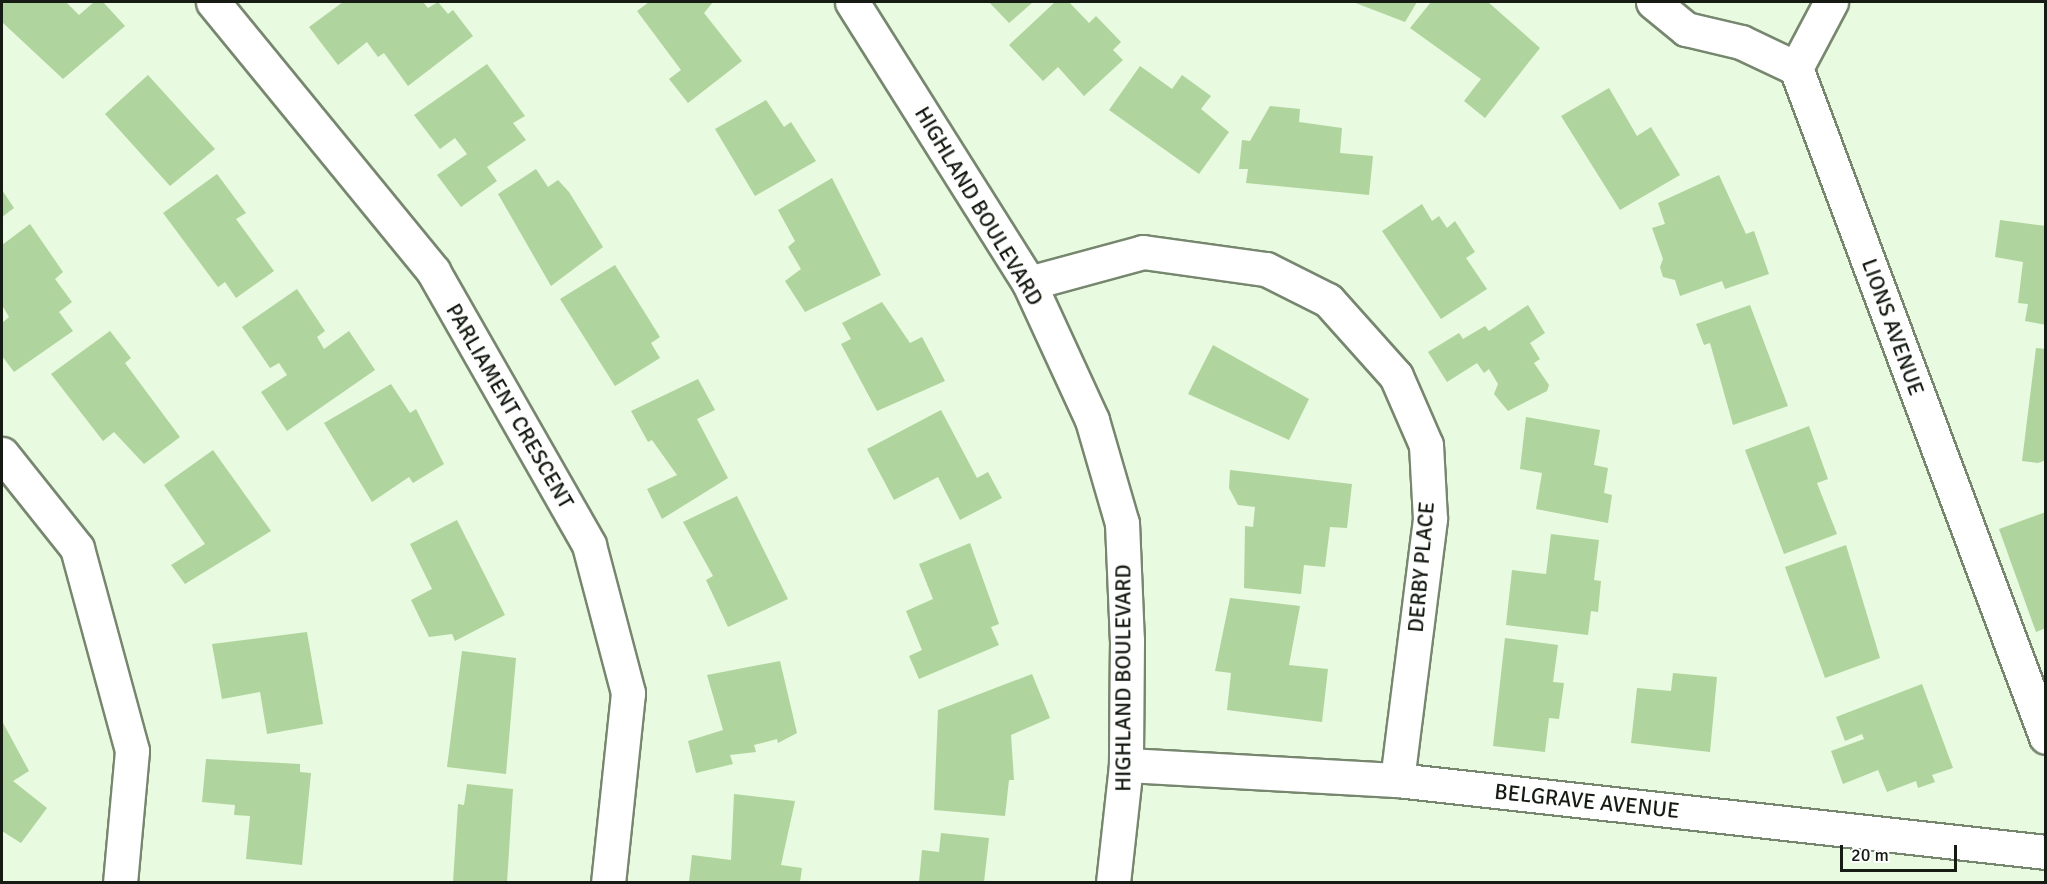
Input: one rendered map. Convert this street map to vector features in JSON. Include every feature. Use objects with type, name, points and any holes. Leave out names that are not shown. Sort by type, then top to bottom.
[{"type":"street","name":"PARLIAMENT CRESCENT","points":[[213,2],[433,271],[589,545],[628,693],[608,882]]},
{"type":"street","name":"HIGHLAND BOULEVARD","points":[[852,2],[1029,283],[1092,420],[1122,523],[1126,765],[1113,882]]},
{"type":"street","points":[[1653,2],[1686,29],[1741,42],[1796,68],[1831,2]]},
{"type":"street","name":"LIONS AVENUE","points":[[1796,68],[2046,737]]},
{"type":"street","name":"DERBY PLACE","points":[[1029,283],[1143,252],[1266,269],[1328,300],[1396,376],[1426,446],[1430,519],[1397,780]]},
{"type":"street","points":[[2,454],[77,548],[132,752],[120,882]]},
{"type":"street","name":"BELGRAVE AVENUE","points":[[1126,765],[1397,780],[2046,852]]},
{"type":"building","points":[[2,2],[66,2],[79,15],[94,2],[103,2],[125,26],[63,79],[2,22]]},
{"type":"building","points":[[343,2],[423,2],[428,8],[438,2],[448,14],[453,10],[473,36],[408,86],[384,53],[378,57],[367,42],[338,65],[309,27]]},
{"type":"building","points":[[649,2],[713,2],[704,13],[742,61],[688,103],[669,79],[681,70],[637,11]]},
{"type":"building","points":[[989,2],[1033,2],[1009,23]]},
{"type":"building","points":[[1055,2],[1069,2],[1089,23],[1096,16],[1121,42],[1113,50],[1123,60],[1084,96],[1058,67],[1043,81],[1009,45]]},
{"type":"building","points":[[1353,2],[1417,2],[1405,22]]},
{"type":"building","points":[[1431,2],[1488,2],[1540,48],[1485,118],[1464,101],[1481,79],[1410,28]]},
{"type":"building","points":[[487,64],[525,116],[513,123],[526,140],[487,167],[497,181],[461,207],[437,175],[467,154],[455,138],[440,149],[414,115]]},
{"type":"building","points":[[1140,66],[1172,89],[1182,75],[1211,96],[1201,109],[1229,132],[1199,174],[1109,110]]},
{"type":"building","points":[[148,75],[215,149],[170,186],[105,114]]},
{"type":"building","points":[[1609,88],[1637,136],[1651,127],[1680,175],[1620,210],[1561,116]]},
{"type":"building","points":[[766,100],[784,127],[791,122],[816,161],[755,196],[715,129]]},
{"type":"building","points":[[1270,106],[1300,109],[1299,122],[1342,128],[1340,153],[1373,156],[1369,195],[1246,183],[1248,169],[1239,169],[1242,140],[1250,141]]},
{"type":"building","points":[[536,169],[548,187],[558,180],[569,192],[603,247],[551,286],[498,194]]},
{"type":"building","points":[[217,174],[246,213],[236,219],[274,271],[236,298],[225,282],[218,287],[163,213]]},
{"type":"building","points":[[1719,175],[1746,234],[1754,231],[1769,274],[1725,289],[1722,281],[1680,296],[1675,280],[1663,277],[1660,267],[1663,259],[1652,228],[1665,224],[1658,203]]},
{"type":"building","points":[[832,178],[881,275],[805,312],[785,281],[801,269],[788,247],[795,241],[778,210]]},
{"type":"building","points":[[2,190],[14,208],[2,217]]},
{"type":"building","points":[[1422,204],[1432,221],[1439,216],[1447,228],[1455,221],[1475,252],[1466,258],[1487,289],[1441,319],[1382,231]]},
{"type":"building","points":[[2000,220],[2046,226],[2046,325],[2025,321],[2028,304],[2018,303],[2023,262],[1995,257]]},
{"type":"building","points":[[30,224],[63,272],[55,279],[72,302],[59,312],[73,331],[14,372],[2,356],[2,323],[9,317],[2,305],[2,245]]},
{"type":"building","points":[[615,265],[660,337],[651,343],[660,358],[615,386],[560,299]]},
{"type":"building","points":[[297,289],[325,331],[317,337],[324,349],[349,331],[375,370],[287,431],[261,392],[287,375],[279,363],[270,368],[242,327]]},
{"type":"building","points":[[882,302],[910,343],[922,337],[945,381],[877,411],[841,344],[851,339],[842,323]]},
{"type":"building","points":[[1528,305],[1545,333],[1530,343],[1540,359],[1534,363],[1549,385],[1547,391],[1508,411],[1494,394],[1498,384],[1489,369],[1484,373],[1477,363],[1447,382],[1428,352],[1459,333],[1463,339],[1485,326],[1489,331]]},
{"type":"building","points":[[1750,305],[1788,406],[1733,425],[1710,343],[1704,345],[1696,324]]},
{"type":"building","points":[[110,331],[131,358],[125,363],[180,437],[144,464],[114,432],[103,441],[51,374]]},
{"type":"building","points":[[1213,345],[1309,399],[1289,440],[1188,394]]},
{"type":"building","points":[[2036,348],[2046,349],[2046,460],[2038,463],[2022,461]]},
{"type":"building","points":[[698,379],[715,410],[697,419],[728,478],[662,519],[647,489],[677,475],[652,440],[648,442],[631,411]]},
{"type":"building","points":[[391,384],[410,413],[416,409],[444,464],[413,483],[409,477],[372,502],[324,423]]},
{"type":"building","points":[[941,410],[977,478],[988,472],[1002,498],[960,520],[938,477],[894,500],[867,449]]},
{"type":"building","points":[[1526,417],[1600,430],[1594,465],[1608,468],[1604,493],[1612,495],[1608,523],[1536,509],[1542,473],[1520,469]]},
{"type":"building","points":[[1809,426],[1828,479],[1817,483],[1837,534],[1784,554],[1745,450]]},
{"type":"building","points":[[213,450],[271,531],[185,584],[171,565],[205,544],[164,485]]},
{"type":"building","points":[[1230,470],[1352,484],[1347,528],[1330,527],[1325,567],[1304,565],[1301,594],[1244,588],[1245,526],[1253,527],[1255,507],[1238,505],[1229,488]]},
{"type":"building","points":[[737,496],[788,599],[728,627],[706,580],[713,576],[683,522]]},
{"type":"building","points":[[2046,512],[2046,628],[2036,632],[1999,529]]},
{"type":"building","points":[[457,520],[505,615],[455,641],[452,634],[429,637],[411,600],[432,589],[410,544]]},
{"type":"building","points":[[1551,534],[1599,540],[1594,580],[1601,581],[1598,612],[1591,611],[1588,635],[1506,625],[1512,570],[1546,574]]},
{"type":"building","points":[[970,543],[999,624],[991,627],[999,645],[919,679],[909,656],[922,650],[906,611],[933,599],[919,564]]},
{"type":"building","points":[[1846,545],[1880,658],[1825,678],[1785,567]]},
{"type":"building","points":[[1230,598],[1300,606],[1289,665],[1328,669],[1322,722],[1227,710],[1231,673],[1215,671]]},
{"type":"building","points":[[307,632],[323,724],[267,734],[260,692],[222,699],[212,644]]},
{"type":"building","points":[[1505,638],[1558,645],[1553,682],[1564,683],[1559,719],[1549,718],[1545,752],[1493,746]]},
{"type":"building","points":[[462,651],[516,658],[506,774],[447,767]]},
{"type":"building","points":[[780,661],[797,733],[778,743],[777,739],[754,745],[756,752],[730,755],[733,764],[696,773],[688,741],[723,730],[707,675]]},
{"type":"building","points":[[1673,673],[1717,677],[1710,752],[1631,743],[1637,688],[1671,691]]},
{"type":"building","points":[[1032,674],[1050,718],[1011,735],[1014,780],[1009,780],[1005,816],[934,810],[938,710]]},
{"type":"building","points":[[1922,684],[1953,768],[1932,775],[1935,782],[1918,788],[1916,781],[1887,792],[1878,770],[1843,784],[1831,751],[1864,739],[1862,734],[1845,741],[1836,717]]},
{"type":"building","points":[[2,721],[29,771],[13,781],[47,808],[21,843],[2,831]]},
{"type":"building","points":[[206,759],[300,764],[300,772],[311,773],[302,865],[246,859],[250,816],[234,815],[235,805],[202,802]]},
{"type":"building","points":[[467,784],[513,789],[507,882],[453,882],[458,804],[464,805]]},
{"type":"building","points":[[734,794],[795,801],[781,865],[802,868],[800,882],[689,882],[692,855],[731,860]]},
{"type":"building","points":[[941,833],[989,838],[984,882],[919,882],[922,850],[939,852]]}]
